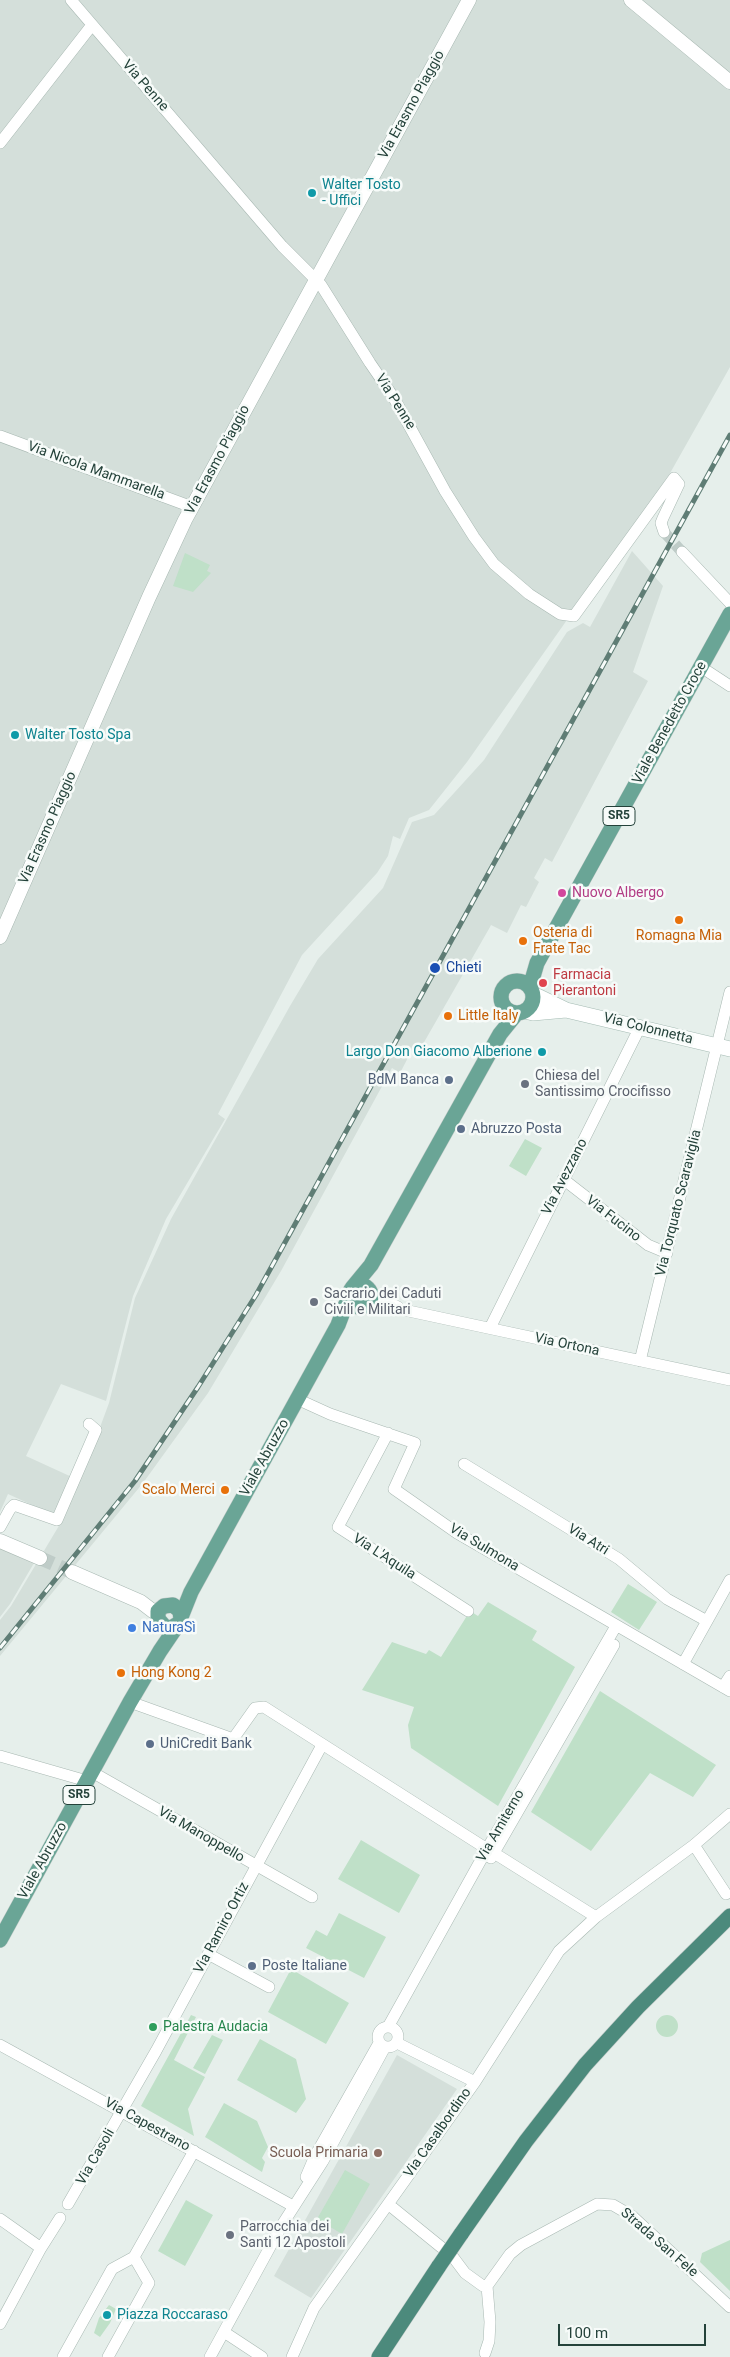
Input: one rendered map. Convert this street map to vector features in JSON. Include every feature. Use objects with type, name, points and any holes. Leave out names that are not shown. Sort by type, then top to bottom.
[{"type":"highway","points":[[379,2357],[439,2266],[526,2141],[584,2065],[638,2007],[727,1919]]},
{"type":"main road","name":"Viale Benedetto Croce","points":[[524,986],[730,614]]},
{"type":"main road","name":"SR5","points":[[508,984],[524,986],[532,1002],[512,1009],[502,998],[504,990],[508,984]]},
{"type":"main road","points":[[524,986],[566,1010]]},
{"type":"main road","points":[[512,1009],[533,1013],[566,1010]]},
{"type":"main road","name":"Viale Abruzzo","points":[[0,1940],[130,1702],[160,1651],[169,1615],[191,1592],[338,1325],[361,1296],[371,1265],[500,1034],[512,1009]]},
{"type":"main road","name":"Via Colonnetta","points":[[566,1010],[724,1048]]},
{"type":"street","name":"Via Penne","points":[[71,0],[282,246],[316,278],[394,398],[445,491],[474,537],[494,564],[528,594],[560,614],[574,616],[674,478],[679,484],[661,523],[664,532]]},
{"type":"street","name":"Via Erasmo Piaggio","points":[[0,937],[149,597],[192,507],[469,0]]},
{"type":"street","points":[[631,0],[730,82]]},
{"type":"street","points":[[0,143],[92,24]]},
{"type":"street","name":"Via Nicola Mammarella","points":[[0,436],[192,507]]},
{"type":"street","points":[[682,552],[719,594],[730,603]]},
{"type":"street","points":[[700,667],[730,686]]},
{"type":"street","name":"Via Torquato Scaraviglia","points":[[640,1361],[666,1253],[724,1048],[730,992]]},
{"type":"street","name":"Via Avezzano","points":[[490,1328],[640,1027]]},
{"type":"street","name":"Via Fucino","points":[[563,1179],[648,1246],[666,1253]]},
{"type":"street","name":"Via Ortona","points":[[361,1296],[404,1310],[730,1380]]},
{"type":"street","name":"Via Sulmona","points":[[297,1399],[330,1414],[414,1442],[394,1489],[457,1533],[727,1689]]},
{"type":"street","points":[[0,1527],[14,1505],[57,1520],[96,1430],[89,1424]]},
{"type":"street","name":"Via L'Aquila","points":[[388,1433],[338,1527],[468,1611]]},
{"type":"street","name":"Via Atri","points":[[464,1464],[619,1559],[667,1599],[707,1621]]},
{"type":"street","points":[[0,1541],[40,1558]]},
{"type":"street","points":[[72,1572],[169,1615]]},
{"type":"street","points":[[683,1664],[730,1580]]},
{"type":"street","name":"Via Amiterno","points":[[392,2028],[490,1851],[620,1628]]},
{"type":"street","points":[[727,1689],[730,1676]]},
{"type":"street","points":[[130,1702],[233,1739],[255,1708],[264,1707],[596,1917]]},
{"type":"street","name":"Via Ramiro Ortiz","points":[[123,2111],[322,1745]]},
{"type":"street","name":"Via Manoppello","points":[[0,1756],[89,1777],[312,1897]]},
{"type":"street","name":"Via Casalbordino","points":[[292,2357],[314,2308],[475,2082],[559,1951],[596,1917],[694,1844],[730,1814]]},
{"type":"street","points":[[694,1844],[726,1894]]},
{"type":"street","points":[[208,1954],[269,1987]]},
{"type":"street","points":[[392,2028],[398,2038],[396,2043],[392,2047],[382,2045],[378,2037],[380,2031],[392,2028]]},
{"type":"street","points":[[396,2043],[475,2082]]},
{"type":"street","name":"Via Capestrano","points":[[0,2045],[293,2206]]},
{"type":"street","points":[[210,2357],[293,2206],[323,2160],[382,2045]]},
{"type":"street","name":"Via Casoli","points":[[68,2204],[123,2111]]},
{"type":"street","points":[[63,2357],[112,2268],[134,2258],[194,2151]]},
{"type":"street","points":[[388,2204],[441,2247]]},
{"type":"street","name":"Strada San Fele","points":[[488,2286],[510,2254],[521,2245],[598,2204],[613,2205],[632,2216],[730,2307]]},
{"type":"street","points":[[0,2324],[41,2248],[60,2218]]},
{"type":"street","points":[[0,2220],[41,2248]]},
{"type":"street","points":[[453,2257],[465,2273],[484,2286],[488,2286],[490,2322],[489,2341],[485,2353]]},
{"type":"street","points":[[108,2357],[149,2283],[134,2258]]},
{"type":"street","points":[[224,2332],[262,2357]]},
{"type":"shaded area","points":[[0,0],[730,0],[730,367],[669,475],[467,762],[429,810],[409,818],[400,839],[393,836],[388,856],[377,873],[302,955],[218,1114],[225,1119],[166,1219],[133,1296],[106,1401],[61,1384],[26,1456],[74,1478],[54,1515],[8,1494],[0,1512]]},
{"type":"shaded area","points":[[632,551],[663,586],[633,672],[648,681],[552,862],[545,858],[534,878],[539,882],[526,907],[521,905],[507,933],[491,925],[419,1051],[413,1048],[400,1073],[392,1068],[281,1271],[208,1393],[143,1483],[0,1656],[0,1620],[11,1606],[63,1519],[99,1430],[109,1403],[135,1298],[171,1219],[290,1006],[318,959],[383,888],[412,822],[434,815],[484,760],[567,632],[583,623],[590,627]]},
{"type":"shaded area","points":[[0,1549],[34,1563],[10,1604],[0,1617]]},
{"type":"shaded area","name":"Scuola Primaria","points":[[397,2055],[457,2089],[311,2298],[274,2276]]},
{"type":"green space","points":[[185,553],[210,565],[207,571],[211,573],[193,592],[173,586]]},
{"type":"green space","points":[[525,1139],[542,1148],[526,1176],[509,1166]]},
{"type":"green space","points":[[628,1584],[657,1602],[639,1630],[611,1612]]},
{"type":"green space","points":[[488,1602],[537,1631],[532,1640],[575,1667],[498,1806],[411,1748],[408,1725],[414,1707],[362,1690],[392,1642],[426,1654],[429,1650],[441,1657],[470,1611],[478,1616]]},
{"type":"green space","points":[[600,1691],[716,1765],[693,1797],[650,1773],[591,1851],[531,1812]]},
{"type":"green space","points":[[361,1840],[420,1875],[399,1913],[338,1879]]},
{"type":"green space","points":[[339,1913],[386,1937],[364,1978],[306,1948],[316,1930],[327,1936]]},
{"type":"green space","points":[[291,1969],[349,2003],[326,2044],[268,2012]]},
{"type":"green space","points":[[191,2015],[196,2017],[174,2060],[205,2077],[188,2109],[194,2136],[141,2106]]},
{"type":"green space","points":[[667,2015],[675,2018],[678,2026],[675,2034],[667,2037],[659,2034],[656,2026],[659,2018]]},
{"type":"green space","points":[[212,2035],[223,2040],[205,2074],[193,2068]]},
{"type":"green space","points":[[260,2039],[296,2059],[306,2099],[296,2113],[237,2080]]},
{"type":"green space","points":[[224,2103],[257,2121],[268,2147],[262,2158],[265,2162],[262,2172],[205,2137]]},
{"type":"green space","points":[[345,2170],[370,2184],[342,2234],[317,2219]]},
{"type":"green space","points":[[186,2200],[213,2215],[185,2266],[158,2251]]},
{"type":"green space","points":[[730,2240],[730,2291],[700,2262],[702,2253]]},
{"type":"green space","points":[[109,2305],[116,2309],[110,2323],[100,2337],[94,2333],[99,2318]]},
{"type":"tunnel","points":[[664,532],[682,552]]},
{"type":"tunnel","points":[[40,1558],[72,1572]]},
{"type":"railway","points":[[0,1648],[135,1481],[198,1387],[256,1295],[730,435]]},
{"type":"place","name":"Walter Tosto - Uffici","points":[[312,193]]},
{"type":"place","name":"Walter Tosto Spa","points":[[15,735]]},
{"type":"place","name":"Nuovo Albergo","points":[[562,893]]},
{"type":"place","name":"Romagna Mia","points":[[679,920]]},
{"type":"place","name":"Osteria di Frate Tac","points":[[523,941]]},
{"type":"place","name":"Chieti","points":[[435,968]]},
{"type":"place","name":"Farmacia Pierantoni","points":[[543,983]]},
{"type":"place","name":"Little Italy","points":[[448,1016]]},
{"type":"place","name":"Largo Don Giacomo Alberione","points":[[542,1052]]},
{"type":"place","name":"BdM Banca","points":[[449,1080]]},
{"type":"place","name":"Chiesa del Santissimo Crocifisso","points":[[525,1084]]},
{"type":"place","name":"Abruzzo Posta","points":[[461,1129]]},
{"type":"place","name":"Sacrario dei Caduti Civili e Militari","points":[[314,1302]]},
{"type":"place","name":"Scalo Merci","points":[[225,1490]]},
{"type":"place","name":"NaturaSì","points":[[132,1628]]},
{"type":"place","name":"Hong Kong 2","points":[[121,1673]]},
{"type":"place","name":"UniCredit Bank","points":[[150,1744]]},
{"type":"place","name":"Poste Italiane","points":[[252,1966]]},
{"type":"place","name":"Palestra Audacia","points":[[153,2027]]},
{"type":"place","name":"Scuola Primaria","points":[[378,2153]]},
{"type":"place","name":"Parrocchia dei Santi 12 Apostoli","points":[[230,2235]]},
{"type":"place","name":"Piazza Roccaraso","points":[[107,2315]]}]
